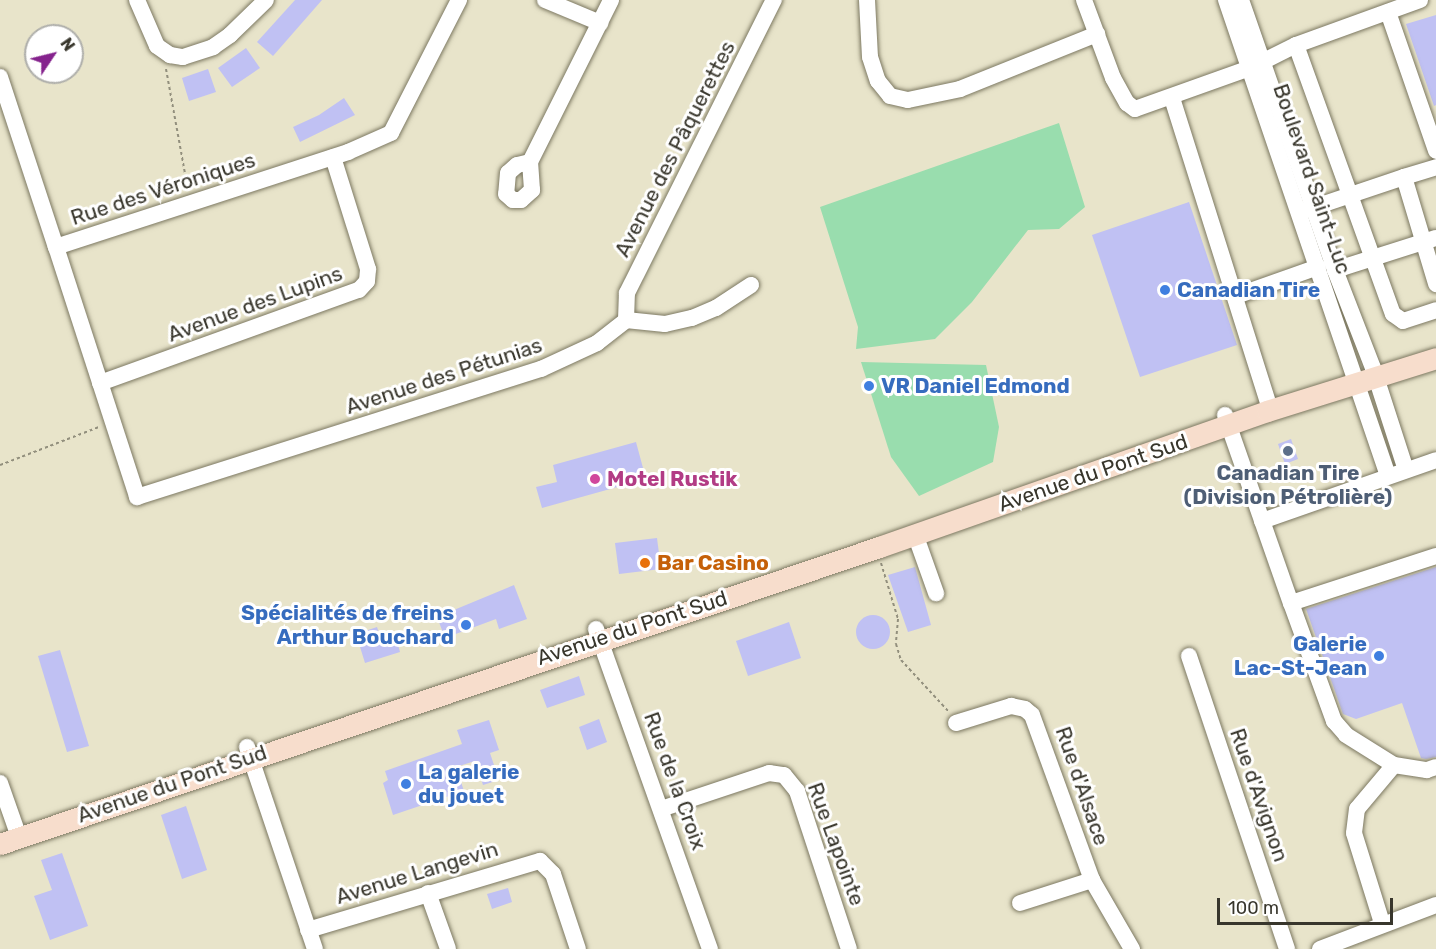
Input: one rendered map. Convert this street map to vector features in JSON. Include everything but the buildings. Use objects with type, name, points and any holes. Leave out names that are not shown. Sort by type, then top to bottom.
[{"type":"main road","name":"Avenue du Pont Sud","points":[[8,835],[1226,421],[1365,376],[1436,346]]},
{"type":"main road","name":"Avenue du Pont Sud","points":[[598,634],[915,534],[1226,421],[1268,402],[1436,358]]},
{"type":"street","points":[[137,0],[157,46],[170,55],[183,57],[213,47],[266,0]]},
{"type":"street","name":"Rue des Véroniques","points":[[137,497],[56,247],[333,157],[391,132],[459,0]]},
{"type":"street","points":[[545,0],[600,23]]},
{"type":"street","points":[[530,162],[611,0]]},
{"type":"street","name":"Avenue des Pâquerettes","points":[[626,320],[627,294],[774,0]]},
{"type":"street","points":[[867,0],[870,57],[878,81],[890,96],[908,100],[960,89],[1097,34]]},
{"type":"street","points":[[1084,0],[1127,103],[1136,109],[1172,98],[1257,65],[1296,45],[1420,0]]},
{"type":"street","name":"Boulevard Saint-Luc","points":[[1226,0],[1257,65]]},
{"type":"street","name":"Boulevard Saint-Luc","points":[[1241,0],[1257,65],[1306,210],[1318,267],[1365,376]]},
{"type":"street","points":[[1388,12],[1436,152]]},
{"type":"street","points":[[1296,45],[1397,319],[1436,310]]},
{"type":"street","points":[[0,77],[56,247]]},
{"type":"street","points":[[1172,98],[1268,402]]},
{"type":"street","name":"Avenue des Lupins","points":[[100,383],[359,290],[367,281],[368,269],[333,157]]},
{"type":"street","points":[[1306,210],[1436,167]]},
{"type":"street","points":[[1404,177],[1430,240],[1436,284]]},
{"type":"street","name":"Boulevard Saint-Luc","points":[[1306,210],[1335,270],[1365,376]]},
{"type":"street","points":[[1335,270],[1430,240]]},
{"type":"street","points":[[1236,296],[1318,267]]},
{"type":"street","points":[[626,320],[665,324],[693,318],[716,309],[751,285]]},
{"type":"street","name":"Avenue des Pétunias","points":[[137,497],[541,369],[597,343],[626,320]]},
{"type":"street","points":[[1365,376],[1406,470]]},
{"type":"street","points":[[1365,376],[1388,476]]},
{"type":"street","points":[[1226,421],[1334,721],[1346,735],[1394,765],[1426,770],[1436,766]]},
{"type":"street","points":[[1263,521],[1436,460]]},
{"type":"street","points":[[915,534],[936,593]]},
{"type":"street","points":[[1291,603],[1436,556]]},
{"type":"street","name":"Rue de la Croix","points":[[598,634],[710,949]]},
{"type":"street","name":"Rue d'Avignon","points":[[1189,656],[1287,949]]},
{"type":"street","name":"Rue d'Alsace","points":[[958,722],[1011,706],[1026,709],[1032,715],[1092,880],[1132,949]]},
{"type":"street","points":[[248,752],[315,949]]},
{"type":"street","points":[[1382,923],[1354,833],[1354,819],[1358,809],[1394,765]]},
{"type":"street","name":"Rue Lapointe","points":[[661,809],[769,773],[784,775],[797,791],[849,949]]},
{"type":"street","points":[[0,783],[8,835]]},
{"type":"street","name":"Avenue Langevin","points":[[308,930],[540,861],[553,874],[578,949]]},
{"type":"street","points":[[1020,903],[1092,880]]},
{"type":"street","points":[[428,893],[448,949]]},
{"type":"street","points":[[1320,949],[1382,923],[1436,904]]},
{"type":"path","points":[[170,55],[166,68],[191,203]]},
{"type":"path","points":[[0,465],[112,421]]},
{"type":"path","points":[[879,554],[897,619],[896,644],[901,660],[958,722]]},
{"type":"green space","points":[[1059,123],[1085,207],[1059,229],[1028,230],[972,302],[935,339],[856,349],[858,327],[820,207]]},
{"type":"green space","points":[[861,362],[986,365],[999,427],[993,462],[919,496],[891,457]]},
{"type":"place","name":"Canadian Tire","points":[[1165,290]]},
{"type":"place","name":"VR Daniel Edmond","points":[[869,386]]},
{"type":"place","name":"Canadian Tire (Division Pétrolière)","points":[[1288,451]]},
{"type":"place","name":"Motel Rustik","points":[[595,479]]},
{"type":"place","name":"Bar Casino","points":[[645,563]]},
{"type":"place","name":"Spécialités de freins Arthur Bouchard","points":[[466,625]]},
{"type":"place","name":"Galerie Lac-St-Jean","points":[[1379,656]]},
{"type":"place","name":"La galerie du jouet","points":[[406,784]]}]
